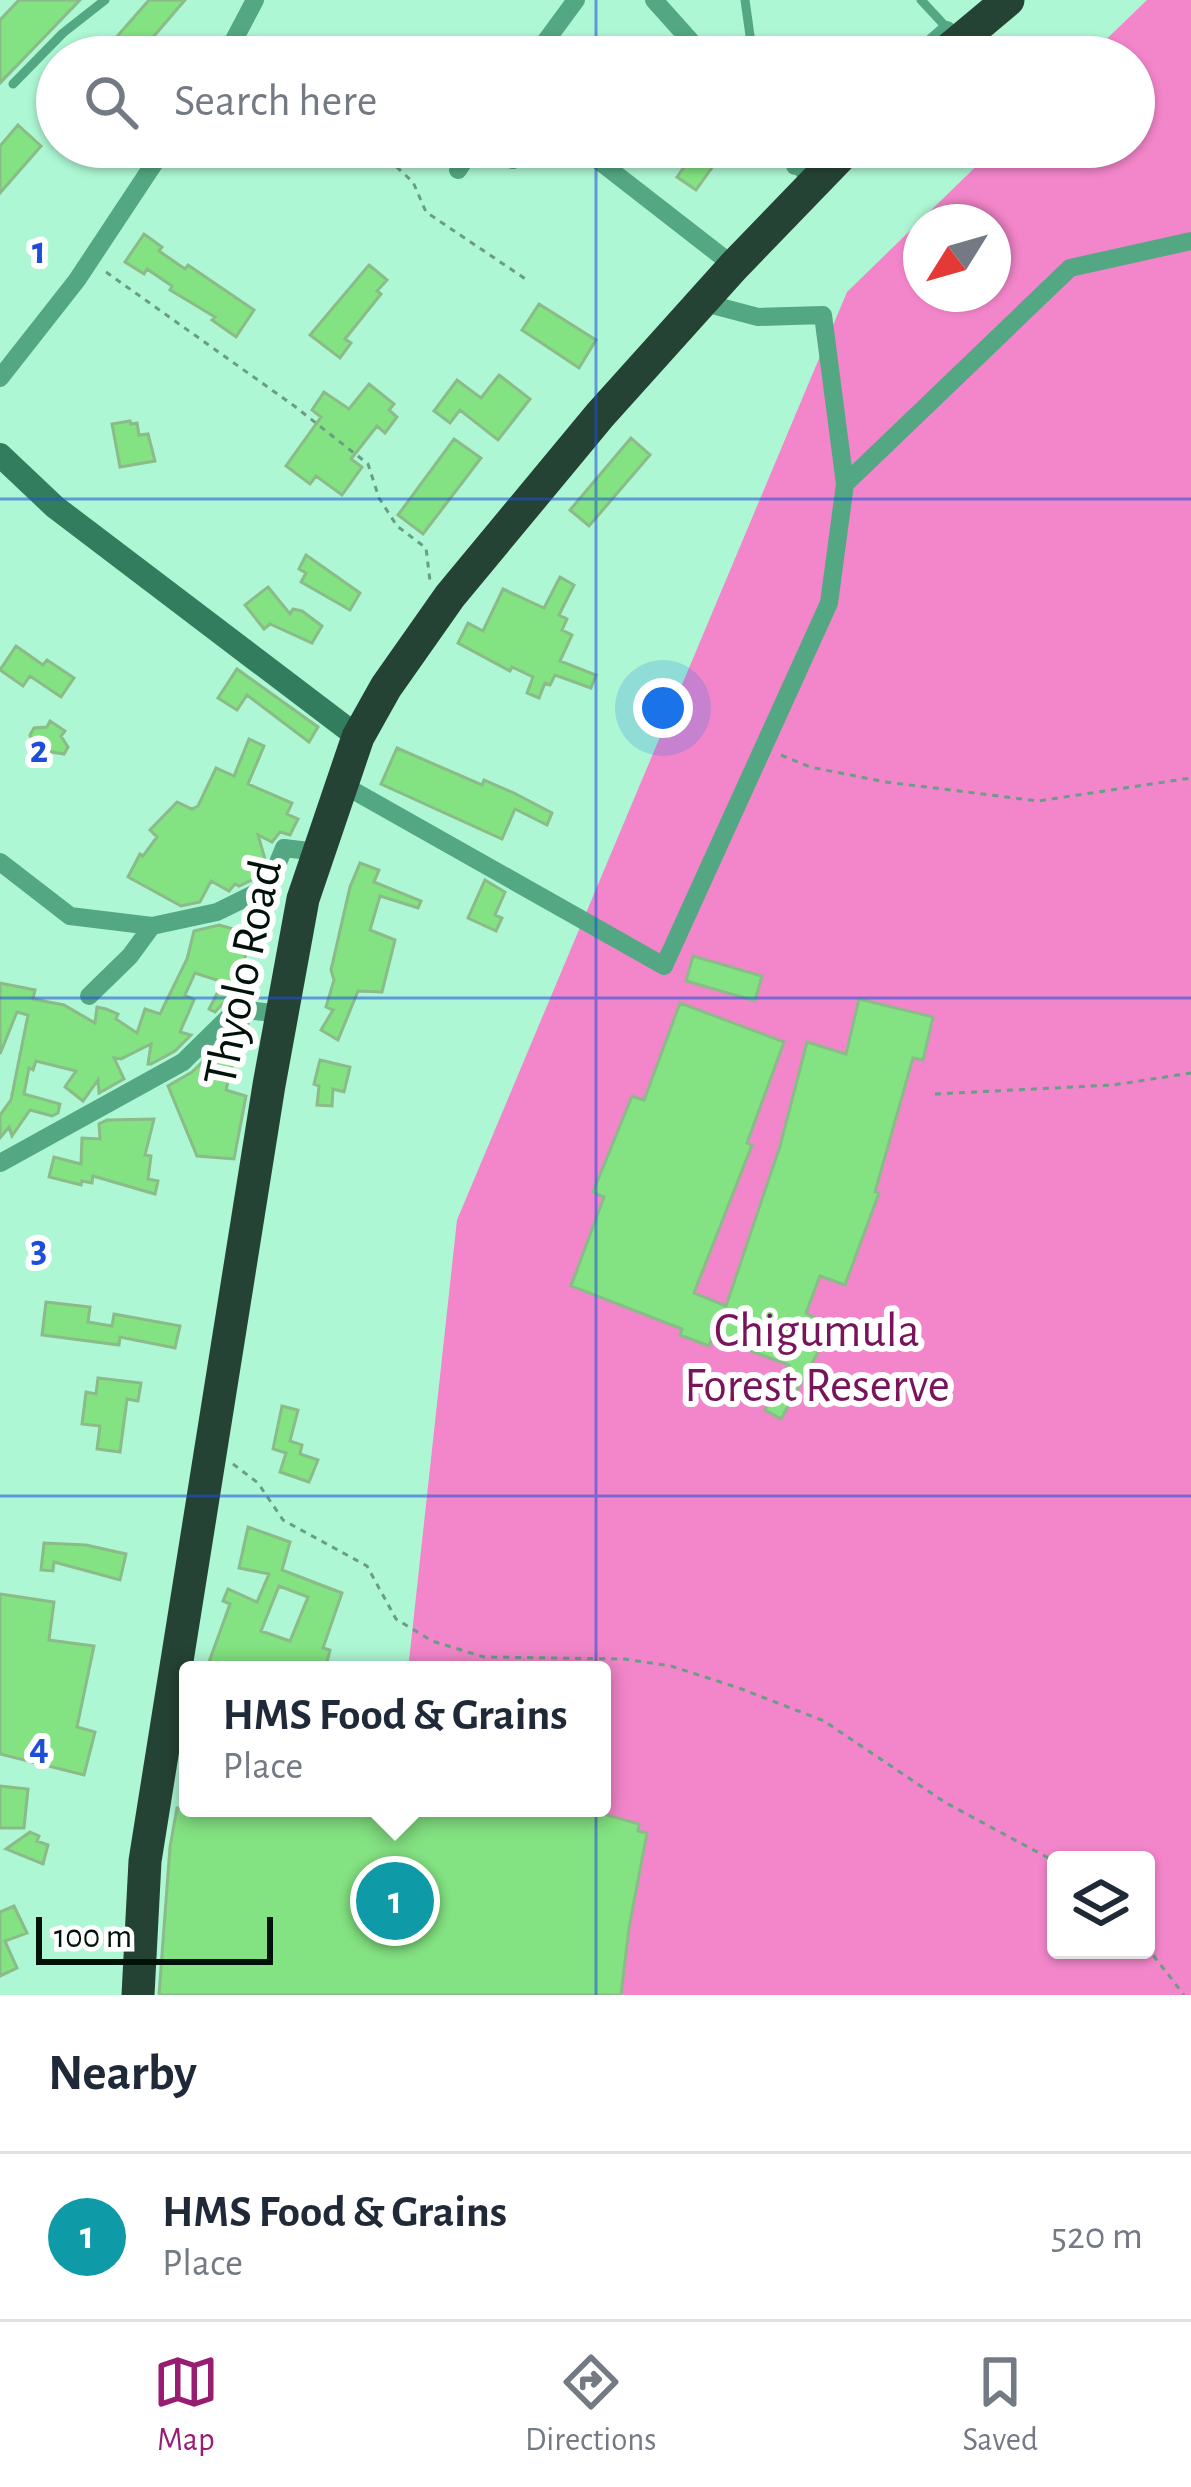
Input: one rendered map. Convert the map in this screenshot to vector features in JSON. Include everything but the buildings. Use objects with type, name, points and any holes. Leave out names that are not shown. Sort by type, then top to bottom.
[{"type":"highway","points":[[957,36],[1008,0]]},
{"type":"highway","name":"Thyolo Road","points":[[184,1661],[210,1453],[281,1014],[303,899],[358,737],[439,611],[600,415],[815,168]]},
{"type":"highway","name":"Thyolo Road","points":[[138,1995],[145,1861],[179,1688]]},
{"type":"street","points":[[236,36],[255,0]]},
{"type":"street","points":[[550,36],[577,0]]},
{"type":"street","points":[[654,0],[686,36]]},
{"type":"street","points":[[954,36],[982,0]]},
{"type":"street","points":[[0,378],[90,262],[151,168]]},
{"type":"street","points":[[608,168],[734,266]]},
{"type":"street","points":[[799,168],[805,174],[807,168]]},
{"type":"street","points":[[844,484],[1070,268],[1191,241]]},
{"type":"street","points":[[340,783],[664,966],[830,603],[844,484],[823,315],[758,317],[701,302]]},
{"type":"street","points":[[0,455],[55,506],[358,737]]},
{"type":"street","points":[[0,862],[70,916],[152,926],[218,912],[268,887],[284,848],[317,852]]},
{"type":"street","points":[[88,996],[130,956],[152,926]]},
{"type":"street","points":[[0,1163],[182,1063],[237,1010],[281,1014]]},
{"type":"lane","points":[[60,36],[105,0]]},
{"type":"lane","points":[[745,0],[750,36]]},
{"type":"lane","points":[[921,0],[945,36]]},
{"type":"lane","points":[[14,84],[36,61]]},
{"type":"path","points":[[398,168],[413,182],[426,212],[527,280]]},
{"type":"path","points":[[90,262],[293,405],[368,464],[379,498],[397,526],[426,548],[439,611]]},
{"type":"path","points":[[763,747],[811,767],[1038,801],[1191,778]]},
{"type":"path","points":[[935,1094],[1113,1085],[1191,1073]]},
{"type":"path","points":[[210,1453],[250,1475],[287,1524],[367,1566],[396,1619],[432,1642],[484,1657],[624,1659],[670,1666],[739,1688],[824,1720],[946,1803],[1047,1857]]},
{"type":"path","points":[[1155,1958],[1184,1995]]},
{"type":"green space","name":"Chigumula Forest Reserve","points":[[1147,0],[1191,0],[1191,1995],[372,1995],[391,1817],[611,1817],[611,1661],[409,1661],[457,1220],[847,292],[903,238],[903,312],[1011,312],[1011,204],[937,204],[974,168],[1155,168],[1155,36],[1110,36]]},
{"type":"place","name":"HMS Food & Grains","points":[[395,1901]]}]
